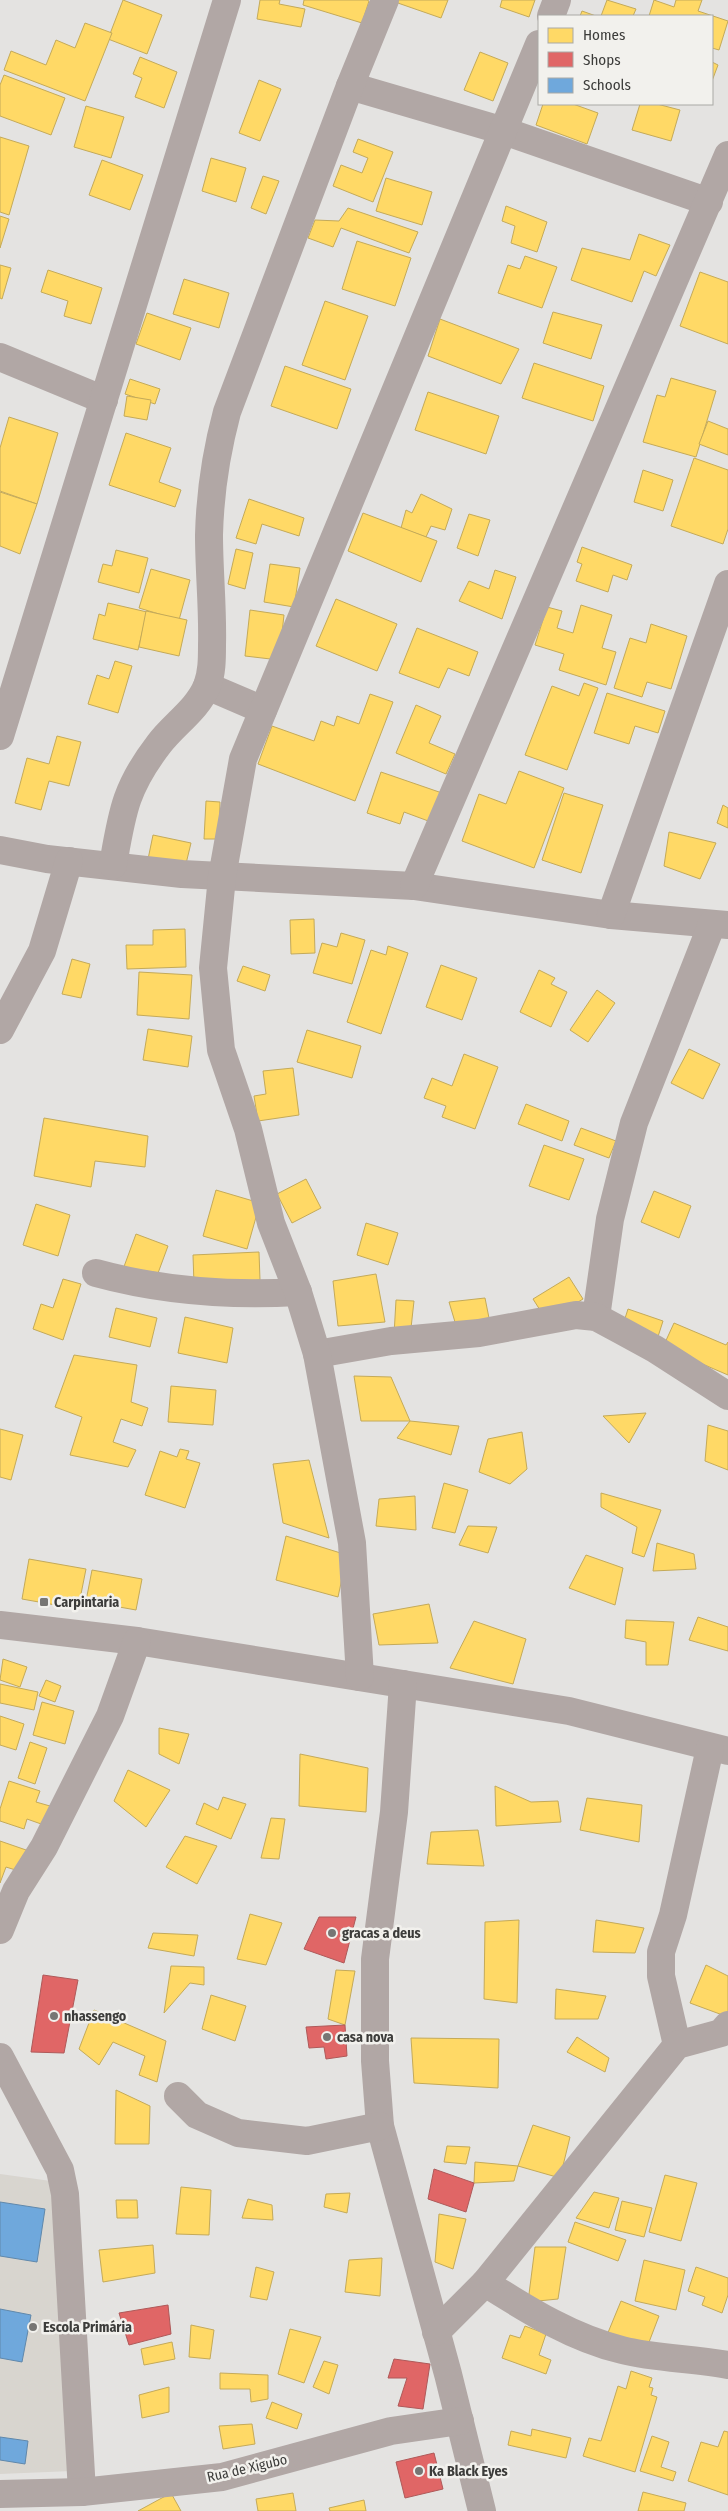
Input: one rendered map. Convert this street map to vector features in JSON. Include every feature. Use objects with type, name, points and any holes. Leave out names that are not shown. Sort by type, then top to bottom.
[{"type":"street","points":[[0,736],[227,0]]},
{"type":"street","points":[[113,866],[124,806],[134,780],[160,742],[195,706],[207,686],[212,667],[213,619],[209,535],[216,454],[227,412],[350,86],[385,0]]},
{"type":"street","points":[[551,15],[557,0]]},
{"type":"street","points":[[360,1677],[352,1543],[317,1354],[298,1292],[271,1223],[248,1129],[221,1050],[213,968],[222,877],[243,759],[538,46]]},
{"type":"street","points":[[350,86],[504,131],[710,202]]},
{"type":"street","points":[[414,886],[710,202],[728,155]]},
{"type":"street","points":[[0,357],[104,400]]},
{"type":"street","points":[[611,915],[728,584]]},
{"type":"street","points":[[207,686],[263,710]]},
{"type":"street","points":[[0,850],[69,861],[222,877],[414,886],[611,915],[720,925],[634,1123],[610,1219],[596,1318]]},
{"type":"street","points":[[0,1030],[42,951],[69,861]]},
{"type":"street","points":[[96,1273],[172,1289],[248,1295],[298,1292]]},
{"type":"street","points":[[317,1354],[391,1341],[479,1333],[576,1315],[596,1318],[655,1349],[728,1396]]},
{"type":"street","points":[[0,1625],[137,1641],[569,1711],[719,1750],[661,1952],[661,1976],[677,2045]]},
{"type":"street","points":[[0,1930],[16,1890],[44,1847],[110,1716],[137,1641]]},
{"type":"street","points":[[403,1684],[394,1812],[375,1959],[375,2061],[380,2126],[460,2421],[482,2511]]},
{"type":"street","points":[[436,2332],[485,2283],[677,2045],[721,2033],[728,2025]]},
{"type":"street","points":[[0,2057],[60,2170],[63,2186],[82,2492]]},
{"type":"street","points":[[178,2096],[197,2115],[238,2133],[307,2141],[380,2126]]},
{"type":"street","points":[[485,2283],[525,2309],[578,2336],[622,2350],[728,2365]]},
{"type":"street","name":"Rua de Xigubo","points":[[0,2494],[82,2492],[222,2477],[391,2431],[460,2421]]},
{"type":"shaded area","name":"Escola Primária","points":[[0,2174],[58,2182],[72,2471],[0,2474]]},
{"type":"building: Homes","points":[[123,0],[162,15],[147,54],[108,39]]},
{"type":"building: Homes","points":[[260,0],[280,0],[279,4],[305,9],[301,27],[257,19]]},
{"type":"building: Homes","points":[[304,0],[369,1],[362,23],[303,5]]},
{"type":"building: Homes","points":[[396,0],[448,0],[441,18],[395,2]]},
{"type":"building: Homes","points":[[502,0],[535,0],[529,17],[500,7]]},
{"type":"building: Homes","points":[[607,0],[636,9],[633,15],[601,15]]},
{"type":"building: Homes","points":[[654,0],[674,7],[676,0],[702,0],[698,11],[710,15],[649,15]]},
{"type":"building: Homes","points":[[582,11],[593,15],[580,15]]},
{"type":"building: Homes","points":[[713,16],[728,21],[719,50],[713,48]]},
{"type":"building: Homes","points":[[85,23],[112,33],[85,101],[4,70],[11,51],[46,65],[56,40],[75,48]]},
{"type":"building: Homes","points":[[480,52],[508,63],[493,101],[464,90]]},
{"type":"building: Homes","points":[[140,57],[177,72],[164,108],[135,97],[142,78],[133,74]]},
{"type":"building: Homes","points":[[713,62],[718,65],[713,78]]},
{"type":"building: Homes","points":[[4,75],[65,98],[51,135],[0,116],[0,85]]},
{"type":"building: Homes","points":[[259,80],[281,89],[260,141],[239,133]]},
{"type":"building: Homes","points":[[543,105],[576,105],[598,113],[587,144],[536,125]]},
{"type":"building: Homes","points":[[640,105],[661,105],[680,110],[671,141],[632,130]]},
{"type":"building: Homes","points":[[86,106],[124,117],[111,158],[74,147]]},
{"type":"building: Homes","points":[[0,137],[29,146],[9,215],[0,212]]},
{"type":"building: Homes","points":[[358,139],[393,152],[373,202],[333,186],[341,165],[362,173],[368,158],[353,152]]},
{"type":"building: Homes","points":[[211,158],[246,168],[236,202],[202,191]]},
{"type":"building: Homes","points":[[102,160],[143,175],[130,210],[89,195]]},
{"type":"building: Homes","points":[[263,176],[279,181],[266,214],[251,208]]},
{"type":"building: Homes","points":[[386,178],[432,192],[422,225],[376,211]]},
{"type":"building: Homes","points":[[506,206],[547,222],[537,252],[511,243],[515,226],[502,221]]},
{"type":"building: Homes","points":[[348,208],[418,232],[409,253],[341,228],[333,247],[308,238],[315,220],[339,221]]},
{"type":"building: Homes","points":[[0,216],[9,219],[0,248]]},
{"type":"building: Homes","points":[[639,234],[670,245],[656,276],[644,271],[632,302],[571,280],[582,248],[630,260]]},
{"type":"building: Homes","points":[[357,241],[411,258],[395,306],[342,289]]},
{"type":"building: Homes","points":[[525,256],[557,267],[542,308],[498,293],[508,265],[520,269]]},
{"type":"building: Homes","points":[[0,265],[11,268],[2,299],[0,298]]},
{"type":"building: Homes","points":[[48,270],[102,288],[91,324],[64,316],[68,301],[41,292]]},
{"type":"building: Homes","points":[[700,272],[728,282],[728,344],[680,326]]},
{"type":"building: Homes","points":[[184,279],[229,293],[219,328],[173,314]]},
{"type":"building: Homes","points":[[325,301],[368,316],[345,380],[302,365]]},
{"type":"building: Homes","points":[[553,312],[602,325],[591,359],[543,343]]},
{"type":"building: Homes","points":[[147,313],[191,328],[180,360],[136,344]]},
{"type":"building: Homes","points":[[440,319],[519,349],[501,384],[428,356]]},
{"type":"building: Homes","points":[[534,363],[604,386],[593,421],[522,398]]},
{"type":"building: Homes","points":[[285,366],[351,389],[337,429],[271,406]]},
{"type":"building: Homes","points":[[671,378],[716,391],[696,457],[643,442],[657,395],[665,397]]},
{"type":"building: Homes","points":[[130,379],[160,389],[155,404],[125,394]]},
{"type":"building: Homes","points":[[428,392],[499,416],[486,454],[415,430]]},
{"type":"building: Homes","points":[[127,396],[151,400],[147,420],[124,416]]},
{"type":"building: Homes","points":[[9,417],[58,433],[37,504],[0,491],[0,448]]},
{"type":"building: Homes","points":[[708,421],[728,429],[728,455],[699,444]]},
{"type":"building: Homes","points":[[126,433],[171,448],[159,482],[181,490],[175,507],[109,485]]},
{"type":"building: Homes","points":[[694,458],[728,470],[728,529],[723,544],[671,526]]},
{"type":"building: Homes","points":[[643,470],[673,480],[663,511],[634,502]]},
{"type":"building: Homes","points":[[0,492],[37,504],[20,554],[0,546]]},
{"type":"building: Homes","points":[[421,494],[452,509],[445,530],[431,526],[426,537],[401,528],[406,510],[412,513]]},
{"type":"building: Homes","points":[[249,499],[304,518],[299,536],[262,524],[256,544],[236,538]]},
{"type":"building: Homes","points":[[363,513],[437,541],[421,582],[348,551]]},
{"type":"building: Homes","points":[[469,514],[490,520],[478,556],[457,548]]},
{"type":"building: Homes","points":[[582,547],[632,565],[627,580],[613,575],[608,592],[576,581],[582,564],[577,562]]},
{"type":"building: Homes","points":[[236,549],[253,553],[245,589],[228,584]]},
{"type":"building: Homes","points":[[116,550],[148,558],[139,593],[98,582],[103,564],[112,566]]},
{"type":"building: Homes","points":[[270,564],[300,568],[294,607],[264,602]]},
{"type":"building: Homes","points":[[151,569],[190,580],[179,620],[139,608]]},
{"type":"building: Homes","points":[[495,570],[516,577],[502,619],[459,601],[469,581],[489,589]]},
{"type":"building: Homes","points":[[336,599],[397,624],[377,671],[316,646]]},
{"type":"building: Homes","points":[[108,603],[147,612],[138,650],[93,639],[99,614],[105,616]]},
{"type":"building: Homes","points":[[581,605],[612,615],[602,648],[616,652],[606,685],[559,670],[564,654],[535,645],[547,607],[562,611],[557,628],[573,633]]},
{"type":"building: Homes","points":[[250,610],[284,615],[279,660],[245,656]]},
{"type":"building: Homes","points":[[146,611],[187,620],[179,656],[139,647]]},
{"type":"building: Homes","points":[[651,624],[687,636],[671,689],[647,682],[642,697],[614,688],[630,638],[646,643]]},
{"type":"building: Homes","points":[[417,628],[478,652],[469,676],[448,668],[439,688],[399,673]]},
{"type":"building: Homes","points":[[115,661],[132,666],[118,713],[88,704],[97,675],[109,679]]},
{"type":"building: Homes","points":[[584,683],[598,688],[567,770],[525,755],[552,686],[579,696]]},
{"type":"building: Homes","points":[[607,693],[665,711],[658,733],[635,726],[629,744],[594,733]]},
{"type":"building: Homes","points":[[370,694],[393,702],[355,801],[258,764],[272,726],[314,741],[321,721],[334,726],[337,716],[359,724]]},
{"type":"building: Homes","points":[[416,705],[441,716],[429,743],[455,754],[446,774],[396,753]]},
{"type":"building: Homes","points":[[57,736],[81,742],[69,786],[49,781],[41,810],[15,803],[27,758],[49,764]]},
{"type":"building: Homes","points":[[519,771],[564,788],[534,868],[462,841],[479,794],[506,804]]},
{"type":"building: Homes","points":[[381,772],[442,793],[431,822],[404,812],[400,824],[367,813]]},
{"type":"building: Homes","points":[[564,793],[603,805],[581,873],[542,860]]},
{"type":"building: Homes","points":[[206,801],[220,802],[219,839],[204,839]]},
{"type":"building: Homes","points":[[723,805],[728,808],[728,828],[717,823]]},
{"type":"building: Homes","points":[[669,832],[716,843],[700,879],[664,866]]},
{"type":"building: Homes","points":[[153,835],[191,843],[184,872],[147,864]]},
{"type":"building: Homes","points":[[314,919],[315,953],[291,954],[290,920]]},
{"type":"building: Homes","points":[[185,929],[186,967],[127,969],[126,945],[153,945],[153,930]]},
{"type":"building: Homes","points":[[341,933],[365,940],[352,984],[313,973],[322,943],[337,947]]},
{"type":"building: Homes","points":[[388,946],[408,953],[381,1034],[347,1022],[371,950],[386,955]]},
{"type":"building: Homes","points":[[72,959],[90,964],[81,998],[62,994]]},
{"type":"building: Homes","points":[[441,965],[477,978],[462,1020],[426,1007]]},
{"type":"building: Homes","points":[[243,966],[270,975],[265,991],[237,981]]},
{"type":"building: Homes","points":[[539,970],[555,978],[551,984],[567,992],[551,1027],[520,1012]]},
{"type":"building: Homes","points":[[139,972],[192,975],[189,1019],[137,1015]]},
{"type":"building: Homes","points":[[597,990],[615,1003],[588,1042],[570,1030]]},
{"type":"building: Homes","points":[[148,1029],[192,1036],[188,1067],[143,1060]]},
{"type":"building: Homes","points":[[307,1030],[361,1046],[352,1078],[297,1062]]},
{"type":"building: Homes","points":[[689,1049],[720,1064],[703,1099],[671,1083]]},
{"type":"building: Homes","points":[[464,1054],[498,1067],[475,1129],[442,1117],[446,1106],[424,1098],[432,1078],[452,1086]]},
{"type":"building: Homes","points":[[293,1068],[299,1115],[258,1121],[254,1096],[266,1094],[263,1071]]},
{"type":"building: Homes","points":[[526,1104],[569,1121],[562,1141],[518,1124]]},
{"type":"building: Homes","points":[[44,1118],[148,1136],[145,1167],[95,1161],[91,1187],[34,1176]]},
{"type":"building: Homes","points":[[581,1128],[616,1141],[609,1158],[574,1145]]},
{"type":"building: Homes","points":[[544,1145],[584,1159],[569,1200],[529,1186]]},
{"type":"building: Homes","points":[[306,1179],[321,1208],[292,1223],[277,1194]]},
{"type":"building: Homes","points":[[216,1190],[260,1203],[247,1249],[203,1236]]},
{"type":"building: Homes","points":[[654,1191],[691,1206],[679,1238],[641,1222]]},
{"type":"building: Homes","points":[[36,1204],[70,1215],[58,1256],[23,1245]]},
{"type":"building: Homes","points":[[366,1223],[398,1233],[388,1265],[357,1255]]},
{"type":"building: Homes","points":[[136,1234],[168,1246],[154,1284],[122,1272]]},
{"type":"building: Homes","points":[[259,1252],[260,1280],[194,1284],[193,1255]]},
{"type":"building: Homes","points":[[376,1274],[385,1322],[338,1326],[333,1281]]},
{"type":"building: Homes","points":[[569,1277],[583,1299],[547,1321],[533,1299]]},
{"type":"building: Homes","points":[[63,1279],[81,1284],[63,1340],[33,1329],[41,1304],[53,1308]]},
{"type":"building: Homes","points":[[485,1298],[491,1328],[458,1332],[449,1302]]},
{"type":"building: Homes","points":[[396,1300],[414,1301],[410,1337],[394,1335]]},
{"type":"building: Homes","points":[[116,1308],[157,1318],[150,1347],[109,1337]]},
{"type":"building: Homes","points":[[628,1309],[663,1321],[655,1346],[620,1334]]},
{"type":"building: Homes","points":[[185,1317],[233,1328],[227,1363],[178,1353]]},
{"type":"building: Homes","points":[[674,1323],[726,1345],[728,1342],[728,1375],[663,1347]]},
{"type":"building: Homes","points":[[74,1355],[137,1365],[131,1402],[148,1408],[142,1426],[121,1419],[113,1442],[136,1450],[128,1467],[70,1455],[82,1417],[55,1407]]},
{"type":"building: Homes","points":[[354,1376],[391,1377],[410,1421],[361,1421]]},
{"type":"building: Homes","points":[[171,1386],[216,1390],[213,1425],[168,1422]]},
{"type":"building: Homes","points":[[646,1413],[629,1443],[603,1416]]},
{"type":"building: Homes","points":[[410,1421],[459,1426],[451,1455],[397,1438]]},
{"type":"building: Homes","points":[[708,1425],[728,1431],[728,1470],[705,1461]]},
{"type":"building: Homes","points":[[0,1429],[23,1435],[11,1480],[0,1477]]},
{"type":"building: Homes","points":[[522,1432],[527,1469],[510,1484],[479,1472],[488,1439]]},
{"type":"building: Homes","points":[[180,1449],[189,1451],[186,1459],[200,1463],[185,1508],[145,1495],[160,1451],[177,1457]]},
{"type":"building: Homes","points":[[309,1460],[329,1538],[283,1523],[273,1464]]},
{"type":"building: Homes","points":[[444,1483],[468,1490],[455,1533],[432,1528]]},
{"type":"building: Homes","points":[[601,1493],[661,1510],[644,1557],[632,1553],[637,1527],[601,1507]]},
{"type":"building: Homes","points":[[415,1496],[416,1530],[376,1526],[379,1499]]},
{"type":"building: Homes","points":[[468,1526],[497,1527],[488,1553],[459,1545]]},
{"type":"building: Homes","points":[[286,1536],[347,1555],[338,1597],[276,1580]]},
{"type":"building: Homes","points":[[657,1543],[694,1554],[696,1569],[653,1571]]},
{"type":"building: Homes","points":[[586,1555],[623,1568],[615,1605],[569,1588]]},
{"type":"building: Homes","points":[[29,1559],[86,1569],[78,1609],[22,1599]]},
{"type":"building: Homes","points":[[92,1570],[142,1579],[136,1610],[86,1601]]},
{"type":"building: Homes","points":[[429,1604],[438,1643],[379,1645],[373,1614]]},
{"type":"building: Homes","points":[[698,1617],[728,1627],[728,1651],[689,1640]]},
{"type":"building: Homes","points":[[626,1620],[674,1622],[668,1665],[646,1665],[646,1642],[625,1638]]},
{"type":"building: Homes","points":[[474,1621],[526,1639],[513,1684],[450,1668]]},
{"type":"building: Homes","points":[[3,1659],[27,1667],[20,1687],[0,1680]]},
{"type":"building: Homes","points":[[46,1680],[61,1686],[55,1702],[39,1696]]},
{"type":"building: Homes","points":[[0,1684],[38,1692],[34,1710],[0,1703]]},
{"type":"building: Homes","points":[[42,1702],[74,1711],[65,1744],[33,1735]]},
{"type":"building: Homes","points":[[0,1716],[24,1724],[16,1750],[0,1745]]},
{"type":"building: Homes","points":[[159,1728],[189,1734],[179,1764],[159,1754]]},
{"type":"building: Homes","points":[[30,1742],[47,1748],[35,1784],[18,1778]]},
{"type":"building: Homes","points":[[300,1754],[368,1768],[366,1812],[299,1806]]},
{"type":"building: Homes","points":[[128,1770],[170,1790],[146,1827],[114,1801]]},
{"type":"building: Homes","points":[[9,1781],[40,1791],[36,1802],[50,1806],[44,1825],[27,1819],[24,1829],[0,1821],[0,1809]]},
{"type":"building: Homes","points":[[495,1786],[531,1802],[558,1801],[561,1822],[496,1826]]},
{"type":"building: Homes","points":[[223,1797],[246,1804],[231,1839],[196,1824],[204,1803],[218,1810]]},
{"type":"building: Homes","points":[[587,1798],[642,1805],[639,1842],[580,1830]]},
{"type":"building: Homes","points":[[271,1818],[285,1819],[279,1859],[261,1858]]},
{"type":"building: Homes","points":[[478,1830],[484,1866],[427,1864],[431,1832]]},
{"type":"building: Homes","points":[[185,1836],[217,1846],[197,1884],[166,1867]]},
{"type":"building: Homes","points":[[0,1841],[29,1851],[22,1872],[6,1867],[0,1883]]},
{"type":"building: Homes","points":[[250,1914],[282,1923],[266,1965],[237,1959]]},
{"type":"building: Homes","points":[[519,1920],[517,2003],[484,1999],[485,1922]]},
{"type":"building: Homes","points":[[596,1920],[644,1928],[635,1953],[593,1952]]},
{"type":"building: Homes","points":[[153,1933],[198,1935],[194,1956],[148,1948]]},
{"type":"building: Homes","points":[[706,1965],[728,1976],[728,2017],[690,2003]]},
{"type":"building: Homes","points":[[171,1966],[204,1967],[204,1985],[190,1983],[164,2013]]},
{"type":"building: Homes","points":[[336,1970],[355,1971],[345,2025],[328,2019]]},
{"type":"building: Homes","points":[[556,1989],[606,1996],[598,2019],[555,2019]]},
{"type":"building: Homes","points":[[211,1995],[246,2006],[235,2041],[202,2029]]},
{"type":"building: Homes","points":[[94,2010],[166,2041],[157,2082],[139,2075],[145,2056],[113,2042],[99,2065],[79,2049]]},
{"type":"building: Homes","points":[[577,2037],[609,2058],[605,2072],[567,2052]]},
{"type":"building: Homes","points":[[411,2038],[499,2039],[498,2088],[414,2083]]},
{"type":"building: Homes","points":[[116,2090],[150,2106],[149,2144],[115,2144]]},
{"type":"building: Homes","points":[[533,2125],[570,2137],[560,2178],[518,2166]]},
{"type":"building: Homes","points":[[447,2146],[470,2147],[466,2164],[444,2162]]},
{"type":"building: Homes","points":[[475,2162],[518,2166],[514,2181],[474,2183]]},
{"type":"building: Homes","points":[[665,2175],[697,2183],[681,2241],[649,2232]]},
{"type":"building: Homes","points":[[181,2187],[211,2190],[209,2235],[176,2234]]},
{"type":"building: Homes","points":[[594,2192],[619,2198],[609,2228],[576,2218]]},
{"type":"building: Homes","points":[[350,2193],[347,2213],[324,2207],[326,2194]]},
{"type":"building: Homes","points":[[248,2199],[272,2205],[273,2220],[242,2218]]},
{"type":"building: Homes","points":[[116,2200],[137,2200],[138,2218],[117,2218]]},
{"type":"building: Homes","points":[[622,2201],[652,2208],[644,2237],[615,2230]]},
{"type":"building: Homes","points":[[439,2214],[466,2219],[453,2269],[435,2262]]},
{"type":"building: Homes","points":[[575,2222],[626,2240],[618,2261],[568,2242]]},
{"type":"building: Homes","points":[[153,2245],[155,2273],[103,2282],[99,2250]]},
{"type":"building: Homes","points":[[535,2247],[566,2247],[558,2299],[528,2302]]},
{"type":"building: Homes","points":[[382,2258],[380,2296],[345,2292],[349,2260]]},
{"type":"building: Homes","points":[[644,2260],[685,2270],[676,2310],[635,2301]]},
{"type":"building: Homes","points":[[256,2267],[274,2272],[267,2300],[250,2297]]},
{"type":"building: Homes","points":[[696,2267],[728,2278],[728,2295],[722,2313],[702,2305],[705,2297],[688,2291]]},
{"type":"building: Homes","points":[[621,2301],[659,2316],[646,2350],[607,2335]]},
{"type":"building: Homes","points":[[191,2325],[214,2330],[210,2359],[189,2357]]},
{"type":"building: Homes","points":[[525,2326],[546,2334],[539,2355],[551,2360],[546,2374],[502,2358],[510,2335],[520,2338]]},
{"type":"building: Homes","points":[[290,2329],[321,2337],[304,2383],[278,2374]]},
{"type":"building: Homes","points":[[172,2342],[175,2359],[144,2365],[141,2349]]},
{"type":"building: Homes","points":[[324,2361],[338,2365],[329,2394],[313,2387]]},
{"type":"building: Homes","points":[[631,2371],[652,2378],[649,2387],[653,2388],[651,2395],[657,2397],[635,2472],[583,2456],[589,2438],[601,2441],[618,2386],[626,2389]]},
{"type":"building: Homes","points":[[220,2373],[268,2375],[268,2399],[251,2402],[250,2389],[220,2389]]},
{"type":"building: Homes","points":[[169,2387],[169,2412],[142,2418],[139,2395]]},
{"type":"building: Homes","points":[[272,2402],[302,2414],[297,2429],[266,2418]]},
{"type":"building: Homes","points":[[252,2424],[255,2444],[223,2449],[219,2426]]},
{"type":"building: Homes","points":[[532,2429],[571,2438],[566,2458],[508,2445],[511,2431],[531,2436]]},
{"type":"building: Homes","points":[[724,2431],[728,2432],[728,2495],[688,2481],[701,2442],[718,2447]]},
{"type":"building: Homes","points":[[652,2436],[669,2442],[661,2467],[676,2472],[673,2481],[640,2471]]},
{"type":"building: Homes","points":[[643,2492],[686,2503],[684,2511],[638,2511]]},
{"type":"building: Homes","points":[[171,2493],[181,2511],[138,2511]]},
{"type":"building: Homes","points":[[293,2493],[296,2511],[258,2511],[256,2499]]},
{"type":"building: Homes","points":[[364,2500],[366,2511],[330,2511],[329,2508]]},
{"type":"building: Shops","name":"gracas a deus","points":[[319,1917],[356,1917],[344,1963],[304,1949]]},
{"type":"building: Shops","name":"nhassengo","points":[[43,1975],[78,1980],[64,2053],[31,2052]]},
{"type":"building: Shops","name":"casa nova","points":[[345,2025],[347,2056],[326,2059],[324,2047],[309,2048],[306,2027]]},
{"type":"building: Shops","points":[[434,2169],[474,2183],[466,2212],[428,2199]]},
{"type":"building: Shops","points":[[168,2305],[171,2334],[129,2345],[119,2313]]},
{"type":"building: Shops","points":[[394,2359],[430,2364],[423,2409],[398,2406],[407,2378],[388,2378]]},
{"type":"building: Shops","points":[[434,2453],[443,2489],[405,2498],[396,2462]]},
{"type":"building: Schools","points":[[0,2202],[45,2209],[37,2262],[0,2256]]},
{"type":"building: Schools","points":[[0,2309],[31,2315],[22,2362],[0,2358]]},
{"type":"building: Schools","points":[[0,2437],[28,2441],[25,2464],[0,2460]]},
{"type":"place","name":"Carpintaria","points":[[44,1602]]},
{"type":"place","name":"gracas a deus","points":[[332,1933]]},
{"type":"place","name":"nhassengo","points":[[54,2016]]},
{"type":"place","name":"casa nova","points":[[327,2037]]},
{"type":"place","name":"Escola Primária","points":[[33,2327]]},
{"type":"place","name":"Ka Black Eyes","points":[[419,2471]]}]
